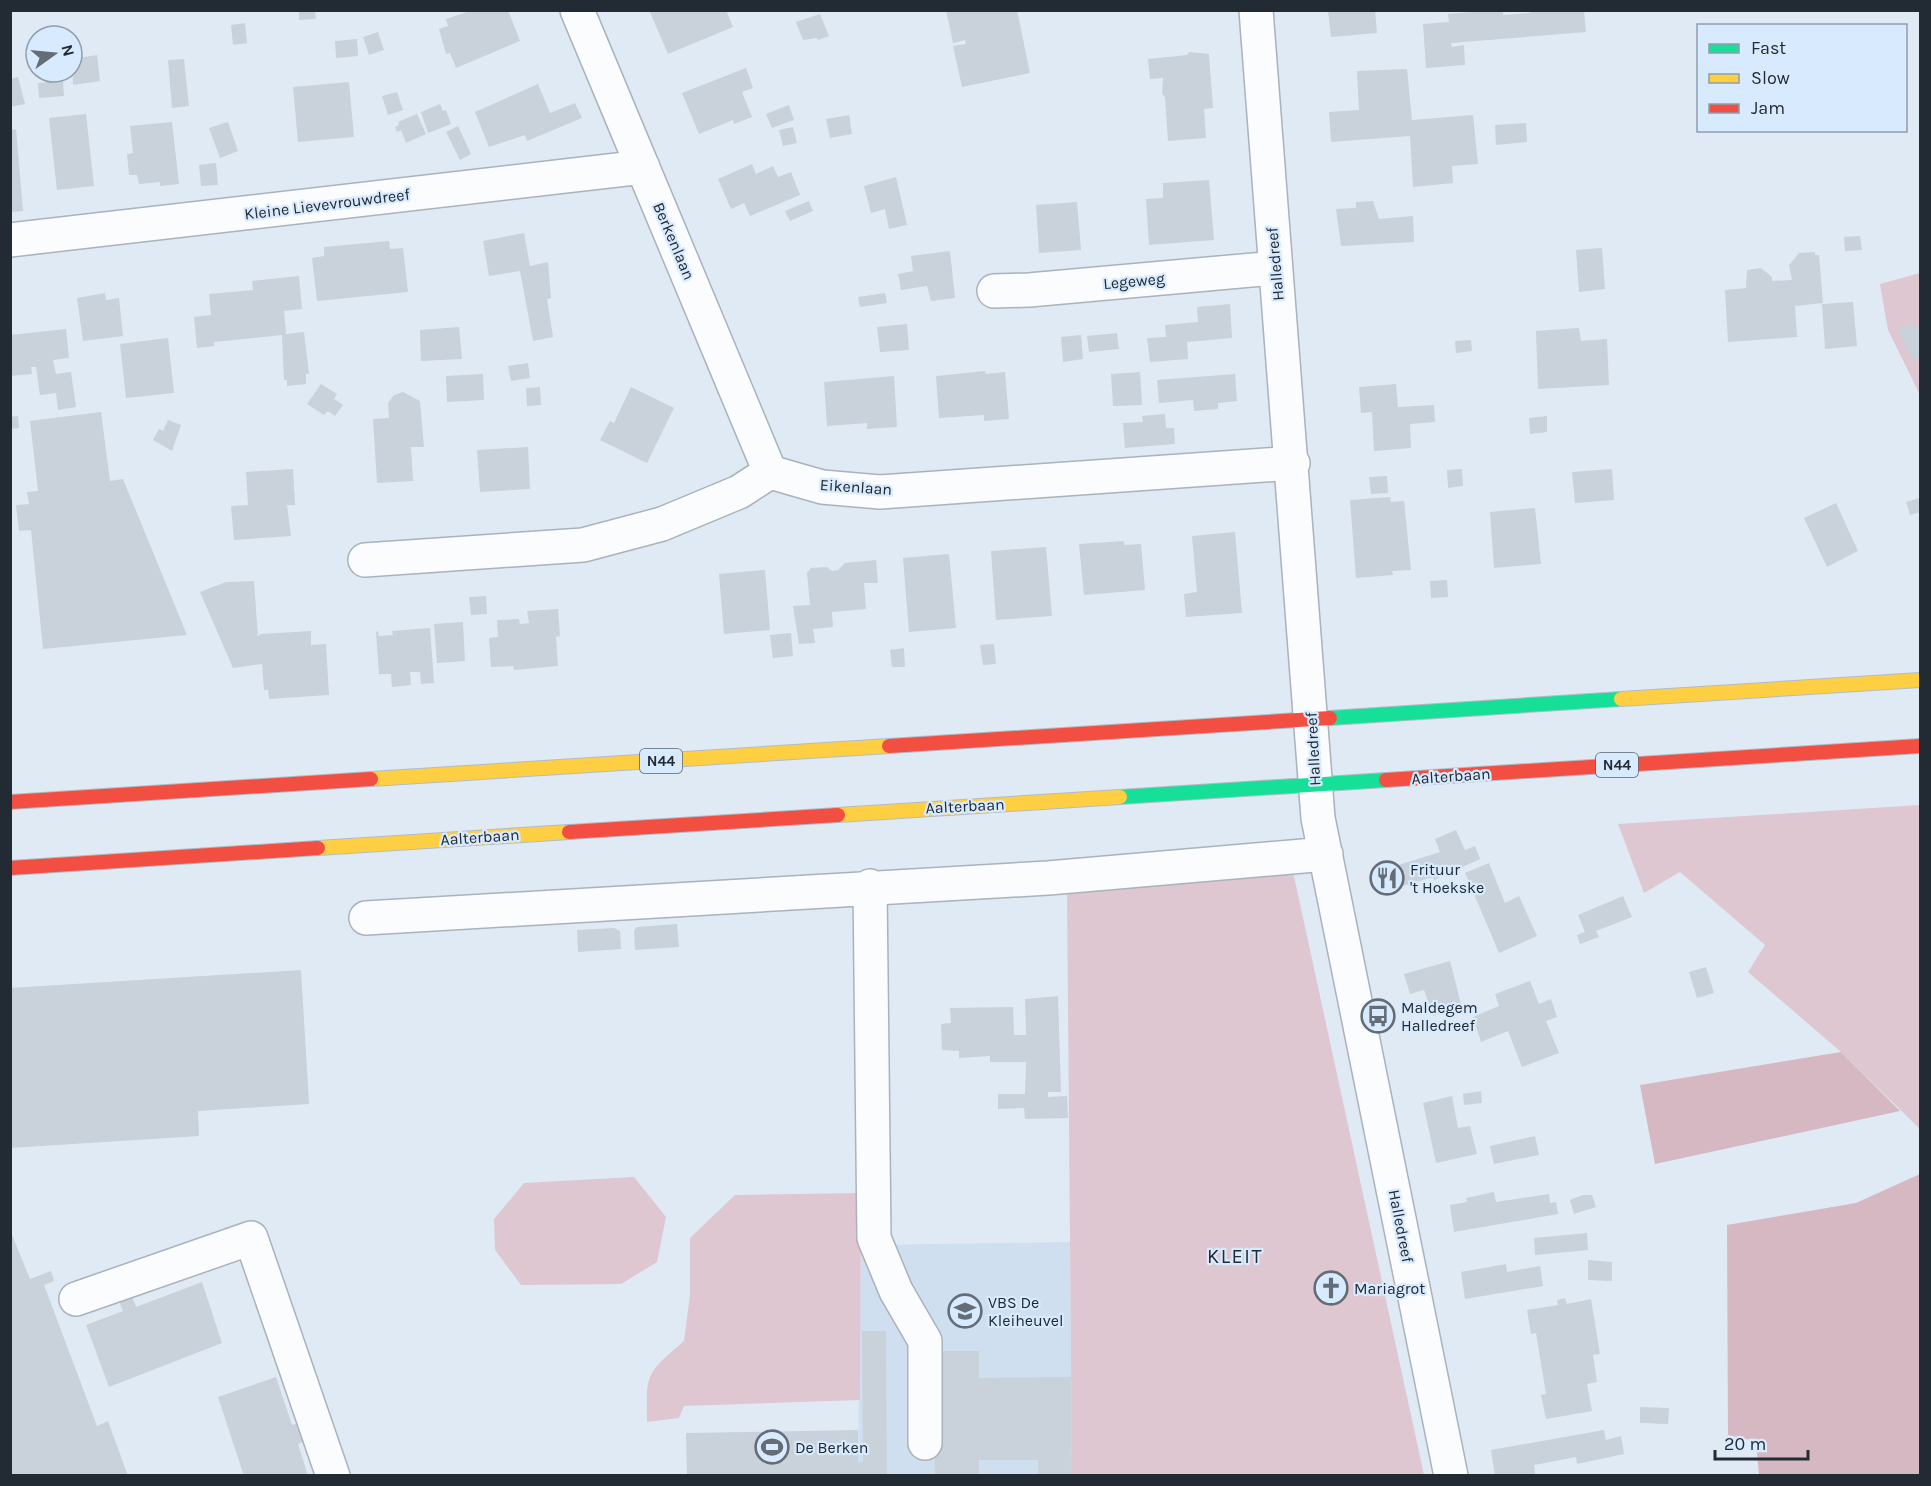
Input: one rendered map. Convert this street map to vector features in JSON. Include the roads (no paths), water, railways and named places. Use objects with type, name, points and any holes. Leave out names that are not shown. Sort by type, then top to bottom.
[{"type":"highway","name":"N44","points":[[10,802],[1920,681]]},
{"type":"highway","name":"Aalterbaan","points":[[10,868],[1920,746]]},
{"type":"street","name":"Berkenlaan","points":[[577,10],[770,472]]},
{"type":"street","name":"Halledreef","points":[[1257,10],[1275,268],[1293,463],[1312,720],[1314,785],[1451,1476]]},
{"type":"street","name":"Kleine Lievevrouwdreef","points":[[10,240],[643,167]]},
{"type":"street","name":"Legeweg","points":[[994,291],[1275,268]]},
{"type":"street","name":"Eikenlaan","points":[[770,472],[822,487],[880,492],[1293,463]]},
{"type":"street","points":[[365,560],[584,545],[662,524],[740,492],[770,472]]},
{"type":"street","points":[[366,918],[870,886],[1048,878],[1326,854]]},
{"type":"street","points":[[870,886],[874,1238],[896,1291],[925,1341],[925,1443]]},
{"type":"street","points":[[76,1299],[250,1238],[333,1476]]},
{"type":"place","name":"Frituur 't Hoekske","points":[[1387,878]]},
{"type":"place","name":"Maldegem Halledreef","points":[[1378,1016]]},
{"type":"place","name":"Mariagrot","points":[[1331,1288]]},
{"type":"place","name":"VBS De Kleiheuvel","points":[[965,1311]]},
{"type":"place","name":"De Berken","points":[[772,1447]]},
{"type":"district","name":"KLEIT","points":[[1235,1256]]}]
